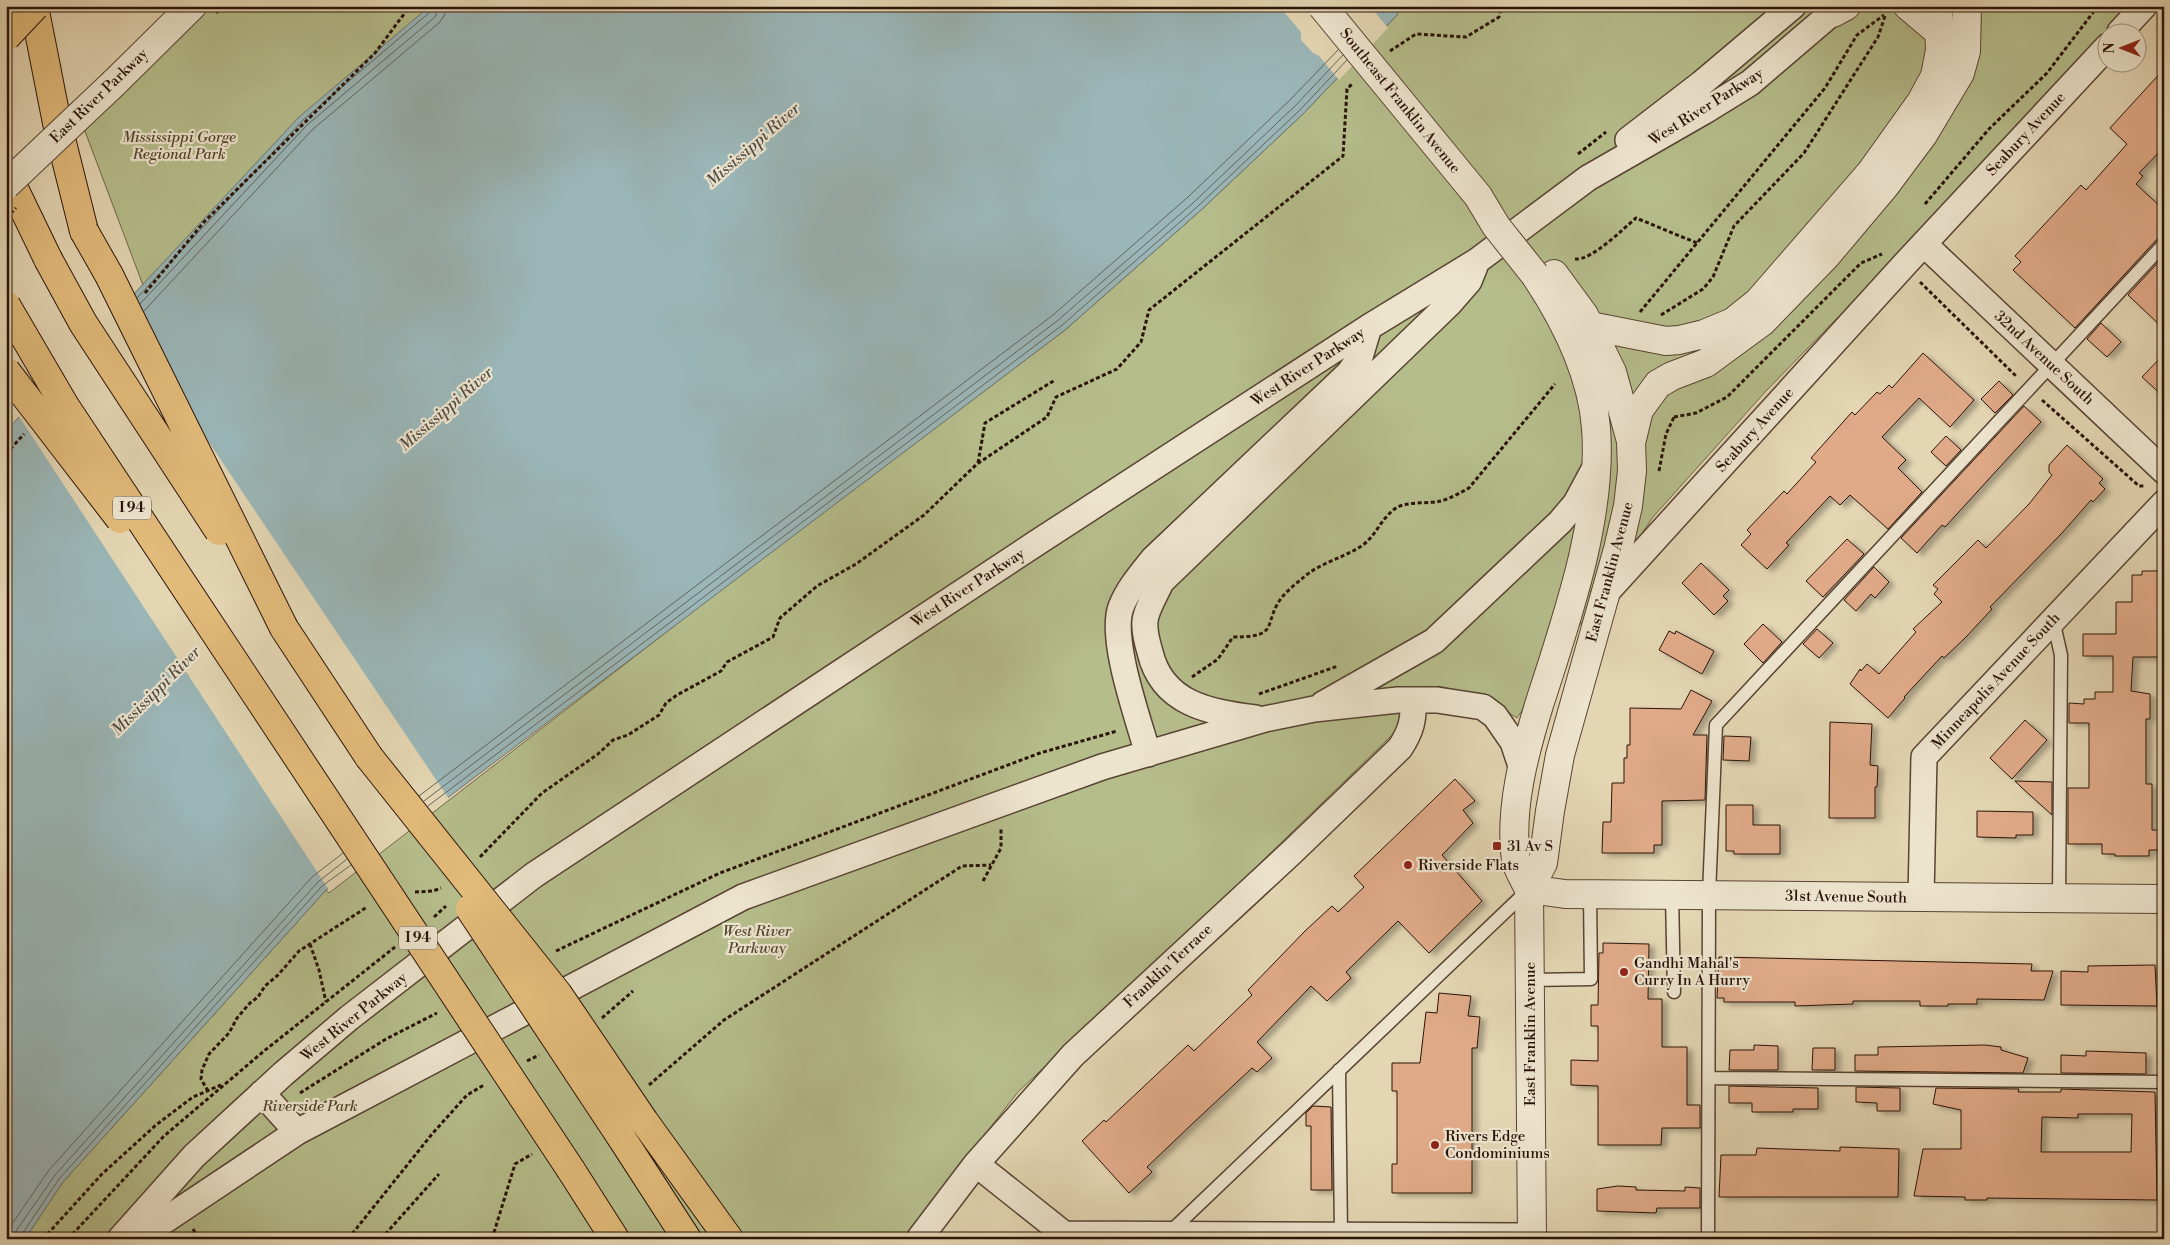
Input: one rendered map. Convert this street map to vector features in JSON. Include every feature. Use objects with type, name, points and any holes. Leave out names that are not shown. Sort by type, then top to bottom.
[{"type":"highway","points":[[6,37],[34,6]]},
{"type":"highway","points":[[34,6],[57,123],[84,231],[109,275],[284,628]]},
{"type":"highway","points":[[6,172],[48,259],[83,323],[687,1239]]},
{"type":"highway","name":"I 94","points":[[6,305],[65,406],[615,1239]]},
{"type":"highway","points":[[6,371],[264,707]]},
{"type":"highway","points":[[369,757],[558,994],[644,1122],[728,1239]]},
{"type":"street","name":"East River Parkway","points":[[6,185],[192,6]]},
{"type":"street","name":"Southeast Franklin Avenue","points":[[1322,6],[1478,196],[1508,220],[1551,266]]},
{"type":"street","name":"West River Parkway","points":[[1588,178],[1612,153],[1702,83],[1793,6]]},
{"type":"street","points":[[1590,326],[1666,341],[1679,340],[1704,334],[1733,322],[1758,302],[1871,172],[1921,102],[1935,76],[1940,50],[1938,6]]},
{"type":"street","points":[[1632,440],[1639,410],[1658,384],[1672,376],[1706,363],[1762,322],[1826,256],[1884,186],[1923,135],[1960,73],[1966,51],[1967,6]]},
{"type":"street","points":[[2129,22],[2144,6]]},
{"type":"street","name":"West River Parkway","points":[[120,1239],[194,1156],[262,1093],[349,1018],[534,875],[1030,547],[1369,327],[1477,261],[1588,178],[1750,83],[1839,8]]},
{"type":"street","points":[[1897,10],[1940,33]]},
{"type":"street","name":"Seabury Avenue","points":[[1604,595],[1905,264],[2098,57]]},
{"type":"street","name":"32nd Avenue South","points":[[1924,244],[2164,471]]},
{"type":"street","points":[[1265,719],[1202,708],[1172,691],[1161,680],[1152,660],[1146,636],[1145,620],[1161,582],[1449,304],[1469,280],[1477,261]]},
{"type":"street","name":"East Franklin Avenue","points":[[1529,889],[1543,863],[1560,755],[1628,506],[1632,471],[1632,440],[1612,372],[1590,326],[1551,266]]},
{"type":"street","name":"East Franklin Avenue","points":[[1532,1238],[1529,889],[1516,863],[1516,827],[1526,748],[1584,553],[1593,511],[1597,464],[1596,427],[1586,379],[1563,320],[1551,266]]},
{"type":"street","points":[[1148,754],[1118,639],[1120,609],[1133,584],[1153,559],[1349,373],[1360,356],[1369,327]]},
{"type":"street","points":[[1314,709],[1434,641],[1560,522],[1576,503],[1597,464]]},
{"type":"street","name":"Minneapolis Avenue South","points":[[1920,898],[1924,757],[2164,503]]},
{"type":"street","points":[[137,1239],[297,1132],[742,897],[1102,767],[1265,719],[1314,709],[1413,700],[1437,700],[1483,707],[1504,726],[1514,742],[1522,769]]},
{"type":"street","name":"Franklin Terrace","points":[[919,1239],[976,1164],[1073,1055],[1292,852],[1400,748],[1410,732],[1414,718],[1413,700]]},
{"type":"street","name":"31st Avenue South","points":[[1529,889],[1566,894],[2164,900]]},
{"type":"street","points":[[262,1093],[297,1132]]},
{"type":"street","points":[[976,1164],[1064,1236],[1168,1234],[1532,1238]]},
{"type":"lane","points":[[1708,1239],[1710,1078],[1709,895],[1716,725],[2164,244]]},
{"type":"lane","points":[[2053,620],[2061,655],[2059,899]]},
{"type":"lane","points":[[1168,1234],[1529,889]]},
{"type":"lane","points":[[1530,980],[1591,979],[1590,894]]},
{"type":"lane","points":[[1672,895],[1674,992]]},
{"type":"lane","points":[[1339,1070],[1341,1235]]},
{"type":"lane","points":[[1710,1078],[2164,1082]]},
{"type":"path","points":[[141,298],[204,222],[375,53],[410,6]]},
{"type":"path","points":[[1400,42],[1416,34],[1466,37],[1499,17],[1501,6]]},
{"type":"path","points":[[1924,206],[1989,129],[2047,73],[2098,6]]},
{"type":"path","points":[[1634,319],[1825,88],[1857,35],[1897,10]]},
{"type":"path","points":[[1660,316],[1703,290],[1713,277],[1734,226],[1804,153],[1897,10]]},
{"type":"path","points":[[478,859],[542,793],[598,754],[613,740],[628,736],[659,715],[666,703],[676,695],[721,671],[727,662],[772,637],[780,618],[817,586],[856,564],[924,515],[977,464],[1047,417],[1056,398],[1117,369],[1141,342],[1149,310],[1343,156],[1346,89]]},
{"type":"path","points":[[1551,266],[1584,258],[1636,218],[1698,243]]},
{"type":"path","points":[[1674,417],[1696,413],[1728,397],[1861,263],[1880,254],[1892,252],[1905,264]]},
{"type":"path","points":[[977,464],[985,423],[1055,380]]},
{"type":"path","points":[[1218,659],[1234,638],[1256,638],[1268,629],[1282,598],[1293,586],[1311,571],[1360,547],[1372,538],[1380,523],[1397,507],[1440,501],[1454,497],[1469,488],[1555,384]]},
{"type":"path","points":[[6,454],[26,432]]},
{"type":"path","points":[[983,881],[1000,848],[1001,804]]},
{"type":"path","points":[[642,1091],[724,1020],[757,998],[962,866],[991,865]]},
{"type":"path","points":[[406,892],[433,891],[450,885]]},
{"type":"path","points":[[208,1091],[201,1079],[202,1070],[209,1054],[229,1032],[250,1003],[258,997],[265,986],[278,976],[299,952],[369,906]]},
{"type":"path","points":[[310,944],[326,1002]]},
{"type":"path","points":[[597,1022],[633,990]]},
{"type":"path","points":[[519,1066],[545,1051]]},
{"type":"path","points":[[348,1239],[432,1134],[467,1095],[493,1080]]},
{"type":"path","points":[[43,1239],[102,1174],[156,1125],[193,1097],[226,1083]]},
{"type":"path","points":[[492,1239],[515,1164],[540,1150]]},
{"type":"path","points":[[381,1239],[439,1174]]},
{"type":"green space","name":"Mississippi Gorge Regional Park","points":[[206,6],[435,6],[152,309],[83,126]]},
{"type":"green space","name":"West River Parkway","points":[[1400,6],[2133,6],[2118,22],[2098,22],[2098,43],[1920,233],[1765,392],[1653,517],[1517,718],[1480,695],[1438,686],[1388,739],[1255,868],[1018,1092],[903,1239],[25,1239],[63,1182],[326,890],[329,893],[713,596],[1065,330],[1200,211],[1304,113],[1397,15]]},
{"type":"water","name":"Mississippi River","points":[[430,6],[1400,6],[1397,15],[1304,113],[1200,211],[1065,330],[326,890],[63,1182],[25,1239],[6,1239],[6,431],[299,117]]},
{"type":"pier","points":[[1279,6],[1373,6],[1374,11],[1388,28],[1339,80],[1319,56],[1313,53],[1301,40],[1301,32]]},
{"type":"pier","points":[[126,299],[163,374],[449,799],[329,890],[18,415]]},
{"type":"building","points":[[2164,69],[2164,147],[2139,173],[2143,176],[2136,184],[2164,210],[2164,236],[2158,238],[2075,328],[2013,270],[2021,262],[2015,256],[2081,185],[2086,190],[2127,144],[2110,128]]},
{"type":"building","points":[[2164,256],[2164,329],[2128,295]]},
{"type":"building","points":[[2101,323],[2121,342],[2107,357],[2087,339]]},
{"type":"building","points":[[1923,353],[1974,400],[1950,427],[1919,398],[1882,437],[1906,460],[1898,468],[1922,492],[1888,529],[1850,495],[1840,505],[1830,496],[1786,543],[1789,545],[1767,569],[1741,545],[1751,534],[1747,530],[1784,491],[1787,494],[1816,462],[1811,458],[1852,412],[1855,415],[1877,392],[1880,394],[1889,385],[1892,388]]},
{"type":"building","points":[[2164,354],[2164,397],[2142,377]]},
{"type":"building","points":[[1999,381],[2013,395],[1995,413],[1981,399]]},
{"type":"building","points":[[2024,406],[2041,422],[1945,527],[1942,525],[1917,553],[1901,538]]},
{"type":"building","points":[[1946,436],[1961,450],[1946,466],[1931,452]]},
{"type":"building","points":[[2067,445],[2103,479],[2099,483],[2105,489],[2093,502],[2091,500],[2062,533],[1990,607],[1992,609],[1966,637],[1944,658],[1942,656],[1904,697],[1888,718],[1850,684],[1860,669],[1861,671],[1867,664],[1879,674],[1916,632],[1913,629],[1942,602],[1934,594],[1938,589],[1933,585],[1978,540],[1986,548],[2029,504],[2052,475],[2049,472],[2049,465]]},
{"type":"building","points":[[1847,539],[1864,554],[1823,597],[1806,581]]},
{"type":"building","points":[[1701,563],[1729,590],[1723,596],[1728,601],[1714,615],[1682,583]]},
{"type":"building","points":[[1874,567],[1889,582],[1875,598],[1871,594],[1856,611],[1844,600]]},
{"type":"building","points":[[2142,571],[2161,571],[2159,657],[2133,657],[2131,691],[2150,694],[2150,719],[2146,719],[2146,784],[2152,784],[2152,830],[2159,830],[2158,850],[2149,850],[2149,856],[2115,856],[2115,854],[2102,854],[2102,844],[2068,844],[2068,788],[2089,788],[2089,723],[2069,723],[2069,703],[2084,704],[2084,699],[2095,699],[2095,692],[2113,692],[2113,656],[2083,656],[2083,634],[2116,634],[2116,602],[2132,602],[2132,575],[2142,575]]},
{"type":"building","points":[[1763,624],[1782,642],[1763,663],[1744,644]]},
{"type":"building","points":[[1817,629],[1833,643],[1819,658],[1803,644]]},
{"type":"building","points":[[1669,631],[1675,634],[1676,631],[1714,651],[1702,674],[1659,650]]},
{"type":"building","points":[[1691,690],[1712,701],[1693,735],[1707,735],[1705,800],[1662,801],[1662,845],[1654,845],[1654,853],[1602,853],[1603,822],[1611,822],[1612,783],[1624,783],[1624,758],[1627,758],[1627,745],[1630,745],[1630,708],[1681,709]]},
{"type":"building","points":[[2025,720],[2047,740],[2012,779],[1990,758]]},
{"type":"building","points":[[1830,722],[1872,724],[1870,765],[1878,766],[1877,787],[1875,787],[1875,818],[1829,818]]},
{"type":"building","points":[[1724,736],[1751,737],[1749,761],[1723,760]]},
{"type":"building","points":[[1455,779],[1475,801],[1463,810],[1473,823],[1442,855],[1482,901],[1429,953],[1398,921],[1346,972],[1351,978],[1327,1001],[1311,986],[1257,1042],[1272,1058],[1257,1072],[1252,1068],[1191,1125],[1147,1167],[1152,1172],[1129,1193],[1082,1141],[1104,1120],[1106,1122],[1188,1045],[1194,1051],[1252,995],[1248,990],[1305,931],[1332,906],[1338,912],[1364,887],[1354,876]]},
{"type":"building","points":[[2015,781],[2052,782],[2052,815],[2021,787]]},
{"type":"building","points":[[1726,805],[1753,805],[1753,825],[1780,825],[1780,854],[1734,854],[1734,851],[1726,851]]},
{"type":"building","points":[[1977,811],[2033,812],[2033,835],[2016,835],[2016,838],[1977,837]]},
{"type":"building","points":[[1603,943],[1649,944],[1648,999],[1662,999],[1662,1047],[1687,1047],[1687,1105],[1700,1105],[1700,1128],[1662,1128],[1661,1145],[1598,1145],[1598,1086],[1571,1085],[1571,1060],[1598,1061],[1598,1026],[1591,1026],[1591,1005],[1598,1005],[1599,953],[1603,953]]},
{"type":"building","points":[[1719,957],[2032,964],[2031,971],[2053,971],[2044,1000],[1977,999],[1977,1004],[1948,1004],[1948,1006],[1920,1006],[1920,1001],[1853,1001],[1853,1004],[1795,1006],[1795,1002],[1724,1002],[1724,998],[1717,998]]},
{"type":"building","points":[[2155,965],[2157,1006],[2061,1005],[2061,971],[2088,972],[2088,966]]},
{"type":"building","name":"Rivers Edge Condominiums","points":[[1439,993],[1471,996],[1468,1016],[1480,1017],[1477,1048],[1472,1048],[1472,1193],[1392,1193],[1392,1164],[1397,1164],[1397,1091],[1392,1091],[1392,1063],[1420,1063],[1426,1012],[1437,1013]]},
{"type":"building","points":[[1754,1045],[1778,1046],[1778,1070],[1729,1070],[1730,1050],[1754,1050]]},
{"type":"building","points":[[1985,1045],[2001,1047],[2001,1050],[2028,1058],[2023,1073],[1855,1071],[1855,1055],[1878,1055],[1878,1047]]},
{"type":"building","points":[[1813,1048],[1835,1048],[1835,1070],[1812,1070]]},
{"type":"building","points":[[2086,1051],[2146,1053],[2146,1074],[2061,1073],[2061,1055],[2086,1056]]},
{"type":"building","points":[[1729,1086],[1818,1088],[1818,1109],[1793,1109],[1793,1112],[1752,1112],[1752,1103],[1729,1103]]},
{"type":"building","points":[[1856,1087],[1900,1088],[1900,1111],[1877,1111],[1877,1103],[1856,1102]]},
{"type":"building","points":[[1936,1088],[2019,1089],[2018,1092],[2061,1092],[2061,1089],[2155,1092],[2157,1200],[1987,1198],[1987,1200],[1965,1200],[1965,1197],[1914,1196],[1923,1149],[1961,1149],[1961,1110],[1933,1104]],"holes":[[[2078,1114],[2132,1114],[2131,1152],[2041,1152],[2042,1117],[2078,1118]]]},
{"type":"building","points":[[1313,1106],[1331,1107],[1332,1190],[1311,1190],[1311,1126],[1306,1126],[1306,1113]]},
{"type":"building","points":[[1840,1147],[1899,1149],[1898,1197],[1719,1197],[1721,1155],[1756,1155],[1757,1148],[1840,1151]]},
{"type":"building","points":[[1618,1186],[1636,1187],[1636,1190],[1685,1191],[1685,1187],[1700,1188],[1700,1208],[1657,1208],[1656,1213],[1597,1211],[1597,1189]]},
{"type":"place","name":"31 Av S","points":[[1497,846]]},
{"type":"place","name":"Riverside Flats","points":[[1408,865]]},
{"type":"place","name":"Gandhi Mahal's Curry In A Hurry","points":[[1624,972]]},
{"type":"place","name":"Rivers Edge Condominiums","points":[[1435,1145]]},
{"type":"park label","name":"Riverside Park","points":[[310,1106]]}]
